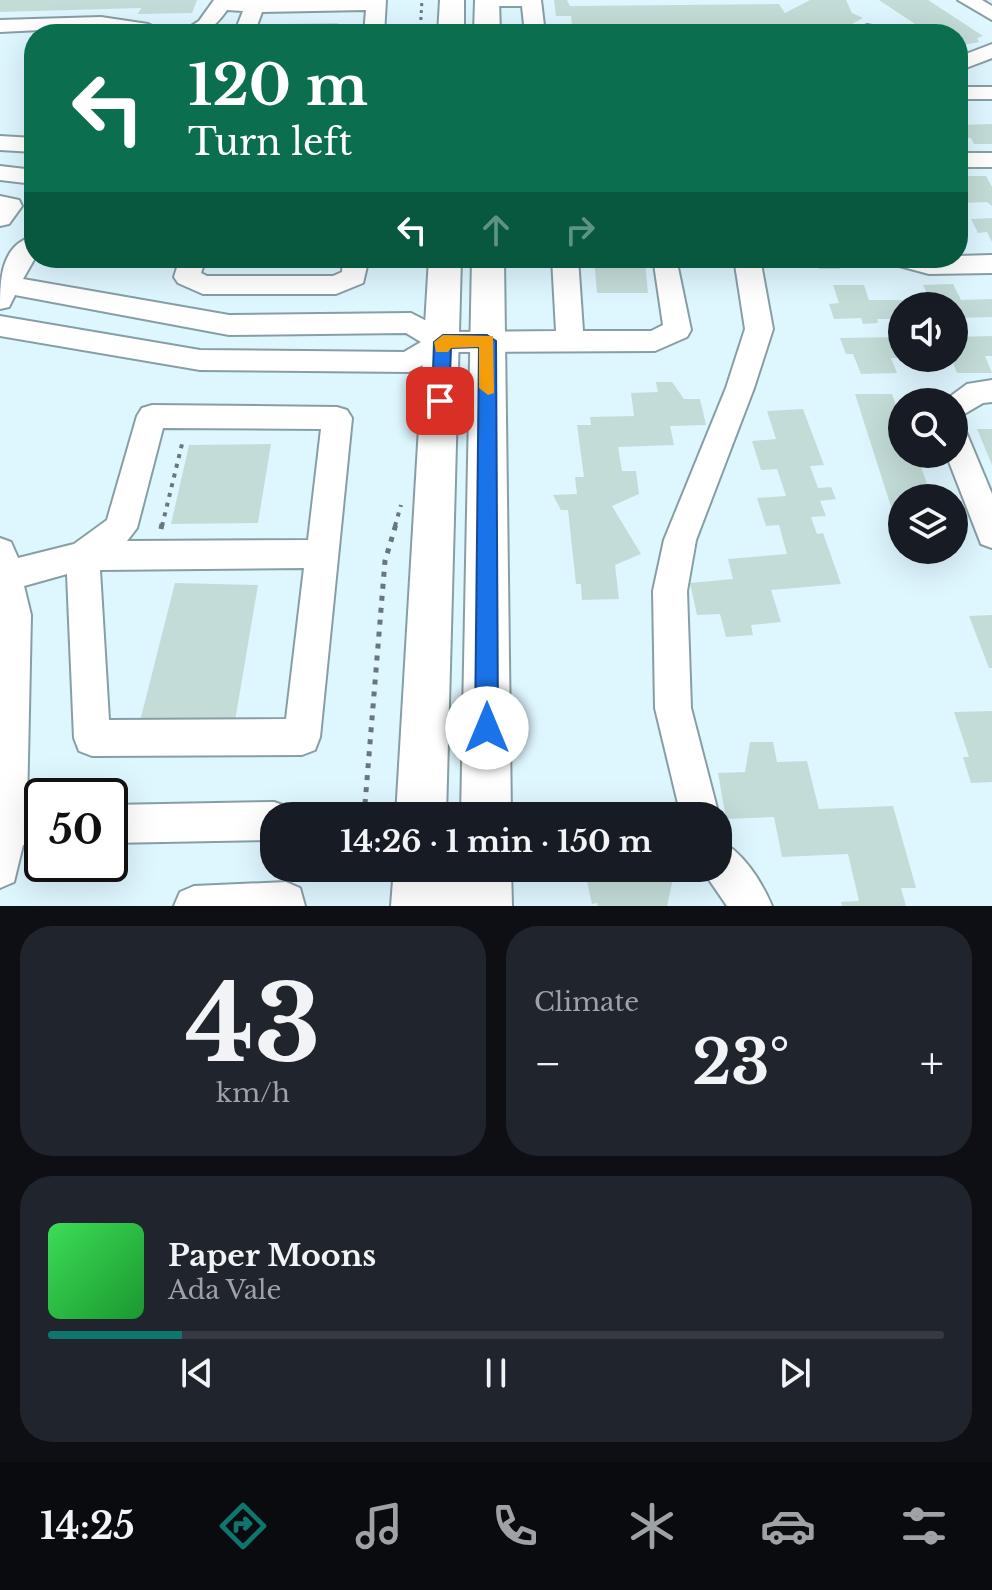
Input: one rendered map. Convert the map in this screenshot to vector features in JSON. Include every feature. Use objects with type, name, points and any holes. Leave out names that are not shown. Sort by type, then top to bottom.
[{"type":"main road","points":[[451,24],[452,0]]},
{"type":"main road","points":[[487,24],[488,1]]},
{"type":"main road","points":[[422,802],[445,268]]},
{"type":"main road","points":[[486,802],[488,268]]},
{"type":"main road","points":[[417,906],[418,882]]},
{"type":"main road","points":[[450,882],[453,906]]},
{"type":"main road","points":[[486,882],[486,906]]},
{"type":"street","points":[[488,1],[529,0],[533,24]]},
{"type":"street","points":[[968,0],[992,14]]},
{"type":"street","points":[[207,24],[223,2],[376,2],[375,24]]},
{"type":"street","points":[[248,24],[257,3]]},
{"type":"street","points":[[71,24],[122,24]]},
{"type":"street","points":[[0,26],[24,25]]},
{"type":"street","points":[[968,61],[992,50]]},
{"type":"street","points":[[968,93],[992,93]]},
{"type":"street","points":[[0,143],[24,144]]},
{"type":"street","points":[[968,160],[992,160]]},
{"type":"street","points":[[0,173],[24,176]]},
{"type":"street","points":[[0,204],[10,206],[0,218]]},
{"type":"street","points":[[24,254],[4,293],[229,325],[411,323],[443,342]]},
{"type":"street","points":[[968,264],[992,264]]},
{"type":"street","points":[[190,268],[187,277],[203,285],[347,283],[354,277],[355,268]]},
{"type":"street","points":[[566,268],[570,340]]},
{"type":"street","points":[[0,326],[200,360],[271,363],[409,362],[443,342],[655,341],[677,330],[668,268]]},
{"type":"street","points":[[696,802],[673,708],[670,591],[680,540],[740,388],[759,329],[749,268]]},
{"type":"street","points":[[968,399],[977,392],[992,391]]},
{"type":"street","points":[[152,416],[337,418],[302,737],[92,738],[83,556],[121,528],[152,416]]},
{"type":"street","points":[[967,468],[992,534]]},
{"type":"street","points":[[24,807],[14,615],[3,564],[83,556],[322,554]]},
{"type":"street","points":[[128,824],[260,821]]},
{"type":"street","points":[[0,868],[24,828]]},
{"type":"street","points":[[732,879],[752,906]]},
{"type":"street","points":[[194,906],[286,902],[285,906]]},
{"type":"path","points":[[421,24],[422,0]]},
{"type":"path","points":[[160,533],[184,434]]},
{"type":"path","points":[[365,802],[385,561],[401,502]]},
{"type":"building","points":[[0,0],[197,0],[192,13],[138,14],[141,8],[0,12]]},
{"type":"building","points":[[554,0],[567,0],[570,6],[779,4],[785,13],[810,0],[846,0],[852,13],[863,18],[852,24],[572,24],[571,16],[556,16]]},
{"type":"building","points":[[879,0],[928,0],[965,24],[915,24]]},
{"type":"building","points":[[968,26],[983,36],[977,38],[979,42],[968,44]]},
{"type":"building","points":[[992,124],[992,144],[974,144],[968,138],[968,125]]},
{"type":"building","points":[[968,176],[986,176],[992,187],[992,206],[987,202],[968,203]]},
{"type":"building","points":[[992,218],[992,242],[987,232],[978,233],[971,219]]},
{"type":"building","points":[[595,268],[646,268],[648,293],[597,293]]},
{"type":"building","points":[[953,284],[957,292],[926,292],[923,285]]},
{"type":"building","points":[[833,285],[864,285],[869,300],[888,300],[888,319],[863,324],[861,318],[834,319],[829,304],[839,303]]},
{"type":"building","points":[[992,299],[992,317],[968,318],[968,300]]},
{"type":"building","points":[[992,336],[992,356],[985,356],[992,373],[957,373],[968,372],[968,337]]},
{"type":"building","points":[[888,337],[888,372],[897,373],[861,374],[853,354],[846,354],[840,338]]},
{"type":"building","points":[[656,382],[672,382],[684,399],[700,399],[706,425],[670,426],[674,445],[618,447],[622,471],[636,471],[639,494],[612,506],[641,554],[615,565],[619,599],[582,600],[581,584],[576,584],[568,510],[561,510],[553,495],[577,494],[575,477],[584,477],[577,425],[591,425],[590,417],[634,416],[631,393],[658,392]]},
{"type":"building","points":[[855,394],[888,394],[888,468],[921,468],[927,484],[888,484],[888,497]]},
{"type":"building","points":[[803,409],[824,465],[810,466],[818,488],[831,487],[836,499],[820,501],[826,516],[811,517],[817,534],[823,533],[841,584],[771,590],[781,622],[751,625],[753,635],[726,637],[720,614],[697,615],[690,583],[733,579],[728,559],[787,554],[779,525],[766,526],[757,498],[786,496],[777,469],[761,470],[752,441],[776,439],[767,411]]},
{"type":"building","points":[[977,429],[992,429],[992,465]]},
{"type":"building","points":[[271,444],[258,523],[171,524],[189,445]]},
{"type":"building","points":[[175,583],[258,585],[235,721],[140,721]]},
{"type":"building","points":[[992,615],[992,668],[989,668],[969,616]]},
{"type":"building","points":[[992,711],[992,782],[971,783],[963,757],[969,757],[954,712]]},
{"type":"building","points":[[750,742],[773,742],[777,762],[807,761],[819,809],[893,806],[916,888],[901,888],[906,906],[842,906],[841,902],[859,901],[848,854],[782,857],[774,817],[732,819],[732,802],[723,802],[718,773],[745,772]]},
{"type":"building","points":[[587,882],[672,882],[667,906],[592,904]]},
{"type":"slow traffic","points":[[442,348],[443,342],[487,341],[488,388]]},
{"type":"route","points":[[440,401],[443,342],[487,341],[487,728]]}]
